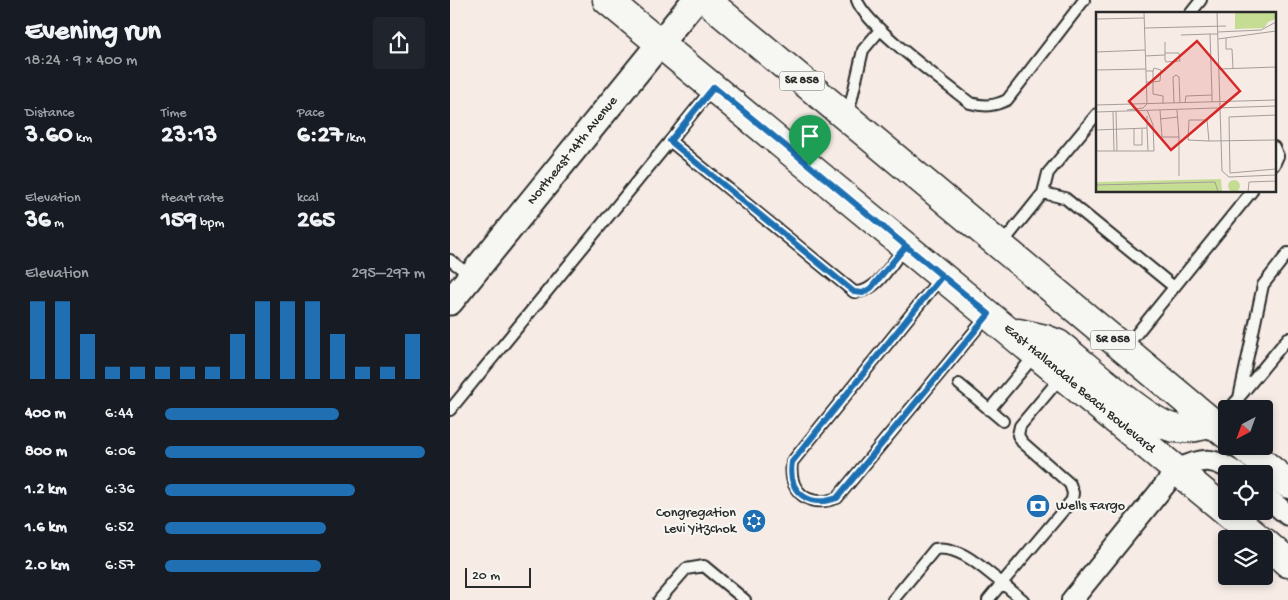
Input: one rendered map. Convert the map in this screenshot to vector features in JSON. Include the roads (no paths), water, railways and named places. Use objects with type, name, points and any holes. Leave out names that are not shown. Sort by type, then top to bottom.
[{"type":"main road","name":"East Hallandale Beach Boulevard","points":[[607,0],[1218,504]]},
{"type":"main road","name":"SR 858","points":[[706,0],[1124,349],[1218,415]]},
{"type":"main road","points":[[1011,332],[1045,338],[1058,344],[1136,407],[1168,426],[1188,428],[1218,420]]},
{"type":"main road","points":[[1253,455],[1288,484]]},
{"type":"main road","name":"East Hallandale Beach Boulevard","points":[[1237,520],[1248,530]]},
{"type":"main road","points":[[1273,550],[1288,562]]},
{"type":"street","name":"Northeast 14th Avenue","points":[[450,302],[695,0]]},
{"type":"street","points":[[1072,600],[1177,470],[1198,460],[1209,460],[1219,465]]},
{"type":"street","points":[[1273,502],[1288,515]]},
{"type":"lane","points":[[857,0],[865,16],[880,30],[970,103],[984,107],[996,105],[1007,100],[1084,0]]},
{"type":"lane","points":[[1192,12],[1201,0]]},
{"type":"lane","points":[[847,119],[863,50],[880,30]]},
{"type":"lane","points":[[450,410],[714,87]]},
{"type":"lane","points":[[1001,246],[1043,193],[1048,173],[1096,115]]},
{"type":"lane","points":[[670,141],[854,292],[863,293],[871,288],[906,246]]},
{"type":"lane","points":[[1124,349],[1251,192]]},
{"type":"lane","points":[[1043,193],[1065,198],[1174,287]]},
{"type":"lane","points":[[1239,398],[1263,285],[1288,253]]},
{"type":"lane","points":[[450,260],[471,277]]},
{"type":"lane","points":[[942,276],[795,457],[790,474],[793,484],[800,494],[810,500],[824,503],[837,498],[989,314]]},
{"type":"lane","points":[[1239,398],[1288,338]]},
{"type":"lane","points":[[989,410],[1037,353]]},
{"type":"lane","points":[[988,600],[1072,500],[1073,493],[1070,484],[1022,442],[1018,435],[1020,426],[1063,375]]},
{"type":"lane","points":[[958,384],[1003,421]]},
{"type":"lane","points":[[893,600],[935,549],[946,547],[958,552],[1023,600]]},
{"type":"lane","points":[[659,600],[686,569],[704,566],[745,600]]},
{"type":"place","name":"Wells Fargo","points":[[1038,506]]},
{"type":"place","name":"Congregation Levi Yitzchok","points":[[754,521]]}]
